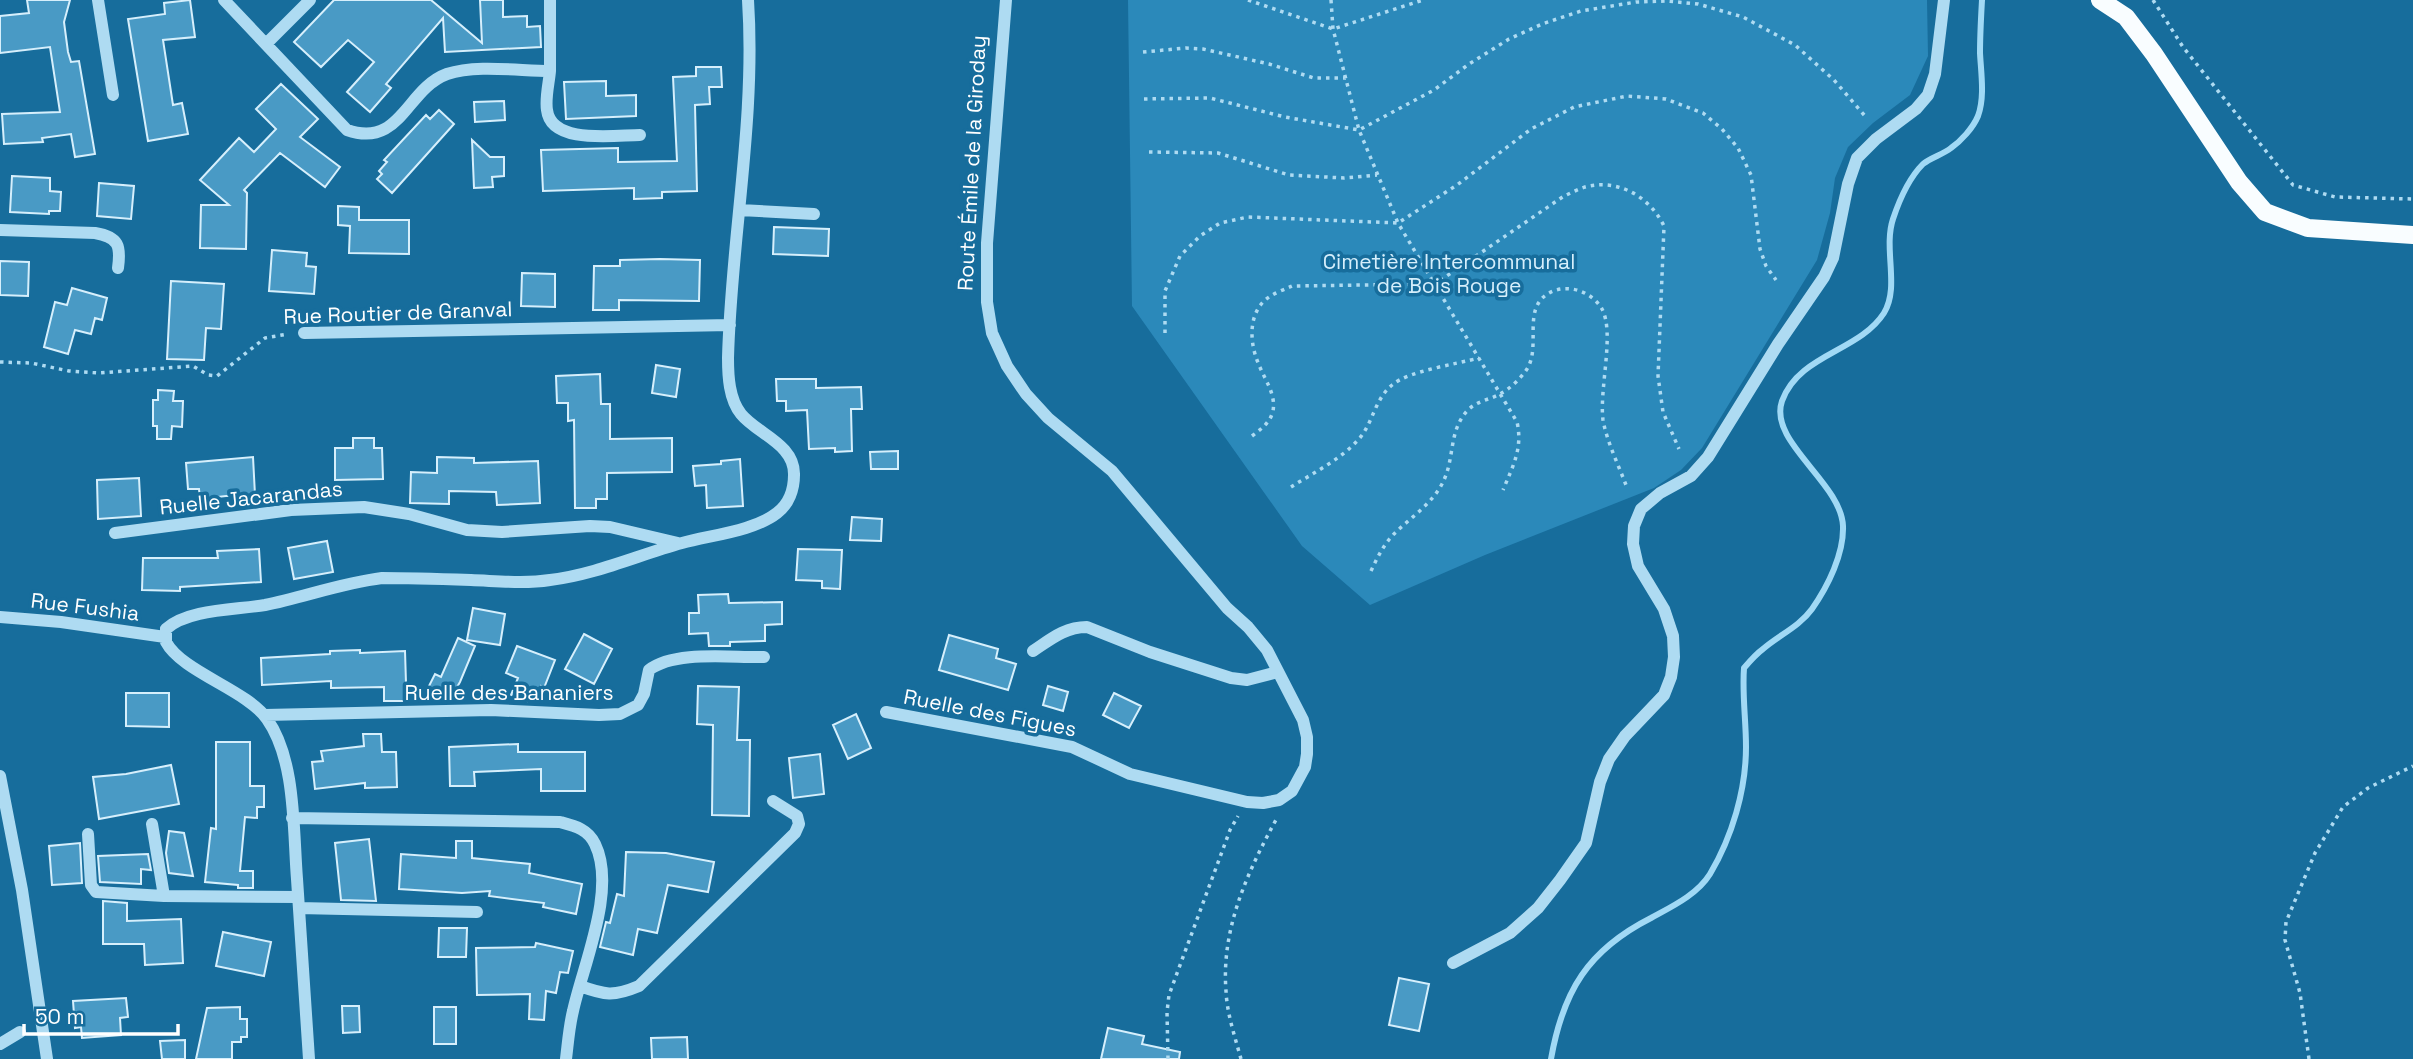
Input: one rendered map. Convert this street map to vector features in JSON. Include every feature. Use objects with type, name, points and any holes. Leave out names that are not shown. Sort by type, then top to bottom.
[{"type":"main road","points":[[2100,0],[2126,16],[2239,182],[2266,212],[2308,229],[2413,235]]},
{"type":"street","points":[[97,0],[113,95]]},
{"type":"street","points":[[224,0],[347,130],[358,134],[370,134],[392,126],[428,86],[447,74],[470,70],[550,71]]},
{"type":"street","points":[[267,43],[310,0]]},
{"type":"street","points":[[550,0],[547,110],[550,121],[557,129],[575,134],[640,135]]},
{"type":"street","points":[[309,1059],[292,818],[287,772],[277,735],[265,715],[169,648],[165,637],[166,629],[184,618],[265,605],[359,581],[382,578],[521,582],[551,580],[610,568],[680,544],[751,526],[778,512],[792,494],[794,472],[789,457],[780,445],[741,415],[735,405],[729,378],[730,325],[749,83],[748,0]]},
{"type":"street","name":"Route Émile de la Giroday","points":[[1006,0],[986,243],[987,302],[992,333],[1007,366],[1026,394],[1048,418],[1112,471],[1227,608],[1259,638],[1278,672]]},
{"type":"street","points":[[1453,963],[1510,933],[1538,908],[1586,843],[1600,782],[1609,759],[1625,736],[1664,695],[1675,657],[1673,636],[1664,608],[1639,566],[1633,544],[1634,526],[1641,509],[1660,493],[1691,476],[1708,457],[1778,344],[1824,277],[1833,258],[1848,184],[1857,158],[1876,139],[1916,109],[1928,95],[1935,74],[1944,0]]},
{"type":"street","points":[[740,210],[814,214]]},
{"type":"street","points":[[0,230],[107,235],[116,241],[120,251],[118,268]]},
{"type":"street","name":"Rue Routier de Granval","points":[[304,333],[730,325]]},
{"type":"street","name":"Ruelle Jacarandas","points":[[115,533],[291,510],[364,506],[409,514],[467,530],[502,532],[610,527],[680,544]]},
{"type":"street","name":"Rue Fushia","points":[[0,617],[61,622],[165,637]]},
{"type":"street","points":[[1033,651],[1060,632],[1087,627],[1140,648],[1231,678],[1247,680],[1278,672],[1303,720],[1307,737],[1305,767],[1292,791]]},
{"type":"street","name":"Ruelle des Bananiers","points":[[265,715],[491,710],[620,714],[638,705],[644,694],[649,670],[657,664],[683,658],[764,657]]},
{"type":"street","name":"Ruelle des Figues","points":[[886,712],[1072,747],[1129,774],[1247,802],[1279,800],[1292,791]]},
{"type":"street","points":[[0,776],[22,890],[47,1059]]},
{"type":"street","points":[[580,986],[603,994],[619,995],[639,986],[795,833],[799,824],[797,816],[773,801]]},
{"type":"street","points":[[292,818],[561,822],[581,827],[595,842],[602,881],[600,911],[572,1012],[566,1059]]},
{"type":"street","points":[[152,824],[164,896]]},
{"type":"street","points":[[88,834],[91,885],[96,892],[477,912]]},
{"type":"street","points":[[0,1044],[20,1032]]},
{"type":"path","points":[[1248,0],[1333,29],[1423,0]]},
{"type":"path","points":[[1331,0],[1333,29],[1359,130],[1398,223],[1517,422],[1519,450],[1503,489]]},
{"type":"path","points":[[2152,0],[2183,47],[2293,185],[2335,197],[2413,199]]},
{"type":"path","points":[[1144,99],[1210,98],[1285,117],[1359,130],[1434,90],[1509,39],[1581,11],[1636,2],[1667,1],[1698,4],[1743,17],[1795,45],[1834,80],[1865,116]]},
{"type":"path","points":[[1143,52],[1203,49],[1314,78],[1346,78]]},
{"type":"path","points":[[1164,332],[1165,292],[1180,256],[1200,236],[1220,223],[1248,217],[1398,223],[1457,185],[1531,129],[1574,107],[1627,96],[1667,99],[1703,113],[1722,129],[1738,148],[1751,175],[1760,249],[1766,266],[1776,280]]},
{"type":"path","points":[[1149,152],[1218,153],[1289,176],[1345,178],[1378,175]]},
{"type":"path","points":[[1252,436],[1268,423],[1273,413],[1272,392],[1255,357],[1253,341],[1252,327],[1264,301],[1292,286],[1435,284],[1564,196],[1585,187],[1607,185],[1626,189],[1644,200],[1657,213],[1664,226],[1658,376],[1663,412],[1679,449]]},
{"type":"path","points":[[1371,570],[1396,532],[1426,505],[1439,489],[1446,476],[1453,436],[1468,410],[1477,403],[1501,394],[1528,368],[1533,355],[1534,314],[1537,304],[1545,295],[1555,290],[1568,288],[1582,291],[1602,309],[1606,326],[1602,381],[1603,421],[1626,485]]},
{"type":"path","name":"Rue Routier de Granval","points":[[0,362],[31,363],[69,371],[98,373],[193,366],[208,375],[217,376],[265,338],[304,333]]},
{"type":"path","points":[[1291,487],[1358,440],[1376,405],[1394,383],[1406,377],[1479,358]]},
{"type":"path","points":[[2309,1059],[2300,993],[2285,940],[2286,922],[2315,853],[2343,807],[2368,788],[2413,766]]},
{"type":"path","points":[[1241,1059],[1226,992],[1226,959],[1233,916],[1256,856],[1292,791]]},
{"type":"path","points":[[1168,1059],[1167,1012],[1170,995],[1230,830],[1247,802]]},
{"type":"green space","name":"Cimetière Intercommunal de Bois Rouge","points":[[1128,0],[1927,0],[1928,56],[1910,95],[1873,123],[1848,147],[1835,178],[1830,213],[1817,260],[1702,448],[1681,470],[1654,488],[1485,555],[1370,605],[1302,546],[1132,306]]},
{"type":"building","points":[[27,0],[70,0],[64,22],[68,52],[71,62],[79,61],[95,154],[75,157],[71,134],[42,138],[43,142],[4,144],[2,114],[60,112],[50,47],[0,53],[0,16],[29,13]]},
{"type":"building","points":[[190,0],[195,37],[163,40],[173,105],[182,103],[188,134],[148,141],[128,19],[165,14],[164,3]]},
{"type":"building","points":[[334,0],[431,0],[482,43],[480,0],[503,0],[503,17],[527,16],[527,27],[540,26],[541,47],[445,52],[443,18],[386,84],[391,88],[370,112],[347,92],[374,62],[348,40],[321,67],[294,42]]},
{"type":"building","points":[[696,67],[721,67],[722,87],[709,87],[710,104],[695,105],[697,191],[662,192],[662,198],[634,199],[634,188],[543,191],[541,150],[618,148],[618,162],[677,161],[673,77],[696,76]]},
{"type":"building","points":[[606,81],[606,96],[636,95],[636,116],[566,119],[564,82]]},
{"type":"building","points":[[281,84],[318,119],[300,137],[340,167],[325,187],[280,153],[244,190],[247,193],[246,249],[200,248],[201,205],[229,205],[200,180],[239,138],[254,152],[276,129],[256,109]]},
{"type":"building","points":[[504,101],[505,120],[475,122],[474,102]]},
{"type":"building","points":[[439,110],[454,124],[392,193],[377,179],[382,174],[379,171],[387,162],[384,160],[426,115],[430,119]]},
{"type":"building","points":[[472,140],[490,157],[504,157],[504,176],[492,177],[493,187],[474,188]]},
{"type":"building","points":[[12,176],[50,178],[50,191],[61,192],[60,211],[49,211],[49,214],[10,212]]},
{"type":"building","points":[[99,183],[134,186],[131,219],[97,216]]},
{"type":"building","points":[[338,206],[359,207],[359,220],[409,220],[409,254],[349,253],[350,226],[338,225]]},
{"type":"building","points":[[774,227],[829,229],[828,256],[773,254]]},
{"type":"building","points":[[272,250],[307,253],[306,266],[316,267],[314,294],[269,291]]},
{"type":"building","points":[[620,260],[700,260],[699,301],[619,300],[619,310],[593,310],[594,266],[620,266]]},
{"type":"building","points":[[0,261],[29,262],[28,296],[0,295]]},
{"type":"building","points":[[522,273],[555,274],[555,307],[521,306]]},
{"type":"building","points":[[171,281],[224,284],[221,329],[206,328],[204,360],[167,359]]},
{"type":"building","points":[[72,288],[107,298],[102,320],[95,318],[91,334],[75,330],[68,354],[44,347],[55,302],[67,305]]},
{"type":"building","points":[[656,365],[680,369],[676,397],[652,393]]},
{"type":"building","points":[[600,374],[601,404],[610,404],[610,439],[672,438],[672,472],[607,473],[607,499],[596,499],[596,508],[575,508],[574,420],[568,421],[568,403],[557,403],[556,376]]},
{"type":"building","points":[[776,379],[816,379],[816,388],[861,387],[862,409],[851,409],[852,451],[835,452],[835,448],[809,449],[807,410],[786,411],[786,401],[777,401]]},
{"type":"building","points":[[158,390],[174,391],[173,401],[183,401],[182,427],[172,426],[171,439],[157,439],[157,426],[153,426],[153,400],[158,400]]},
{"type":"building","points":[[353,438],[374,438],[374,448],[382,448],[383,479],[335,480],[335,448],[353,448]]},
{"type":"building","points":[[898,451],[898,469],[871,469],[870,452]]},
{"type":"building","points":[[253,457],[255,495],[200,499],[199,489],[188,489],[186,463]]},
{"type":"building","points":[[437,457],[474,458],[474,463],[538,461],[540,503],[497,505],[496,492],[449,491],[449,504],[410,503],[411,472],[437,473]]},
{"type":"building","points":[[740,459],[743,506],[707,508],[706,485],[695,486],[693,466],[721,464],[721,461]]},
{"type":"building","points":[[139,478],[141,516],[98,519],[97,480]]},
{"type":"building","points":[[852,517],[882,519],[881,541],[850,540]]},
{"type":"building","points":[[327,541],[333,572],[294,579],[288,548]]},
{"type":"building","points":[[259,549],[261,582],[180,587],[180,591],[142,590],[143,558],[218,558],[217,551]]},
{"type":"building","points":[[798,549],[842,550],[840,589],[822,588],[822,581],[796,580]]},
{"type":"building","points":[[728,594],[729,603],[782,602],[782,624],[765,625],[765,641],[730,642],[730,646],[709,646],[708,633],[689,634],[689,613],[699,613],[698,595]]},
{"type":"building","points":[[473,608],[505,614],[500,645],[467,640]]},
{"type":"building","points":[[584,634],[612,649],[594,684],[565,669]]},
{"type":"building","points":[[949,635],[998,649],[996,658],[1016,664],[1008,690],[939,670]]},
{"type":"building","points":[[458,638],[475,646],[450,699],[428,688],[435,674],[441,677]]},
{"type":"building","points":[[517,646],[555,660],[544,688],[541,686],[536,699],[528,696],[527,701],[511,695],[518,678],[506,673]]},
{"type":"building","points":[[360,650],[360,653],[405,651],[406,683],[414,683],[414,701],[384,701],[384,687],[331,688],[331,681],[262,685],[261,658]]},
{"type":"building","points":[[698,686],[739,687],[737,740],[750,740],[749,816],[712,815],[713,725],[697,724]]},
{"type":"building","points":[[1048,686],[1068,692],[1063,711],[1043,705]]},
{"type":"building","points":[[126,693],[169,693],[169,727],[126,726]]},
{"type":"building","points":[[1114,693],[1141,706],[1129,728],[1103,715]]},
{"type":"building","points":[[856,714],[871,748],[848,759],[833,725]]},
{"type":"building","points":[[363,734],[381,734],[382,752],[396,752],[397,787],[365,788],[365,783],[315,789],[312,762],[323,761],[321,751],[364,746]]},
{"type":"building","points":[[216,742],[250,742],[250,786],[264,786],[264,807],[257,807],[257,818],[245,817],[240,871],[253,871],[253,888],[205,882],[211,828],[216,829]]},
{"type":"building","points":[[518,744],[518,752],[585,752],[585,791],[541,791],[541,769],[474,772],[475,786],[450,786],[449,747]]},
{"type":"building","points":[[820,754],[824,794],[793,798],[789,758]]},
{"type":"building","points":[[171,765],[179,804],[99,819],[93,777]]},
{"type":"building","points":[[169,831],[184,833],[193,876],[169,873],[166,853]]},
{"type":"building","points":[[369,839],[376,901],[341,900],[335,843]]},
{"type":"building","points":[[456,841],[472,841],[472,858],[530,864],[529,873],[582,884],[576,914],[543,907],[544,903],[489,896],[490,891],[462,893],[399,889],[401,854],[456,858]]},
{"type":"building","points":[[80,843],[82,883],[52,885],[49,846]]},
{"type":"building","points":[[626,852],[666,853],[714,862],[708,892],[668,885],[657,933],[638,929],[633,955],[600,947],[606,922],[610,923],[617,894],[624,896]]},
{"type":"building","points":[[148,854],[151,870],[141,869],[141,884],[100,882],[98,856]]},
{"type":"building","points":[[103,901],[127,903],[127,921],[181,919],[183,963],[145,965],[144,944],[103,944]]},
{"type":"building","points":[[439,928],[467,928],[466,957],[438,957]]},
{"type":"building","points":[[223,932],[271,942],[264,976],[216,966]]},
{"type":"building","points":[[536,943],[573,951],[568,973],[560,972],[556,993],[546,991],[544,1020],[529,1019],[530,994],[477,995],[476,948],[535,947]]},
{"type":"building","points":[[1399,978],[1429,984],[1419,1031],[1389,1025]]},
{"type":"building","points":[[126,998],[128,1017],[120,1018],[121,1035],[82,1038],[81,1027],[75,1028],[73,1001]]},
{"type":"building","points":[[342,1006],[359,1006],[360,1032],[343,1033]]},
{"type":"building","points":[[240,1007],[240,1019],[247,1019],[247,1037],[241,1037],[241,1042],[232,1042],[232,1059],[196,1059],[207,1008]]},
{"type":"building","points":[[434,1007],[456,1007],[456,1044],[434,1044]]},
{"type":"building","points":[[1108,1028],[1144,1036],[1142,1044],[1180,1052],[1179,1059],[1101,1059]]},
{"type":"building","points":[[687,1037],[688,1059],[652,1059],[651,1038]]},
{"type":"building","points":[[185,1040],[185,1059],[162,1059],[160,1041]]},
{"type":"waterway","points":[[1551,1059],[1556,1035],[1571,993],[1595,959],[1629,930],[1675,905],[1698,888],[1710,874],[1725,845],[1736,813],[1745,763],[1744,668],[1758,653],[1795,626],[1812,609],[1834,569],[1843,537],[1839,510],[1831,494],[1785,432],[1781,416],[1782,401],[1790,385],[1802,373],[1860,337],[1873,326],[1889,303],[1890,231],[1901,197],[1923,164],[1959,142],[1978,116],[1982,93],[1982,0]]}]
